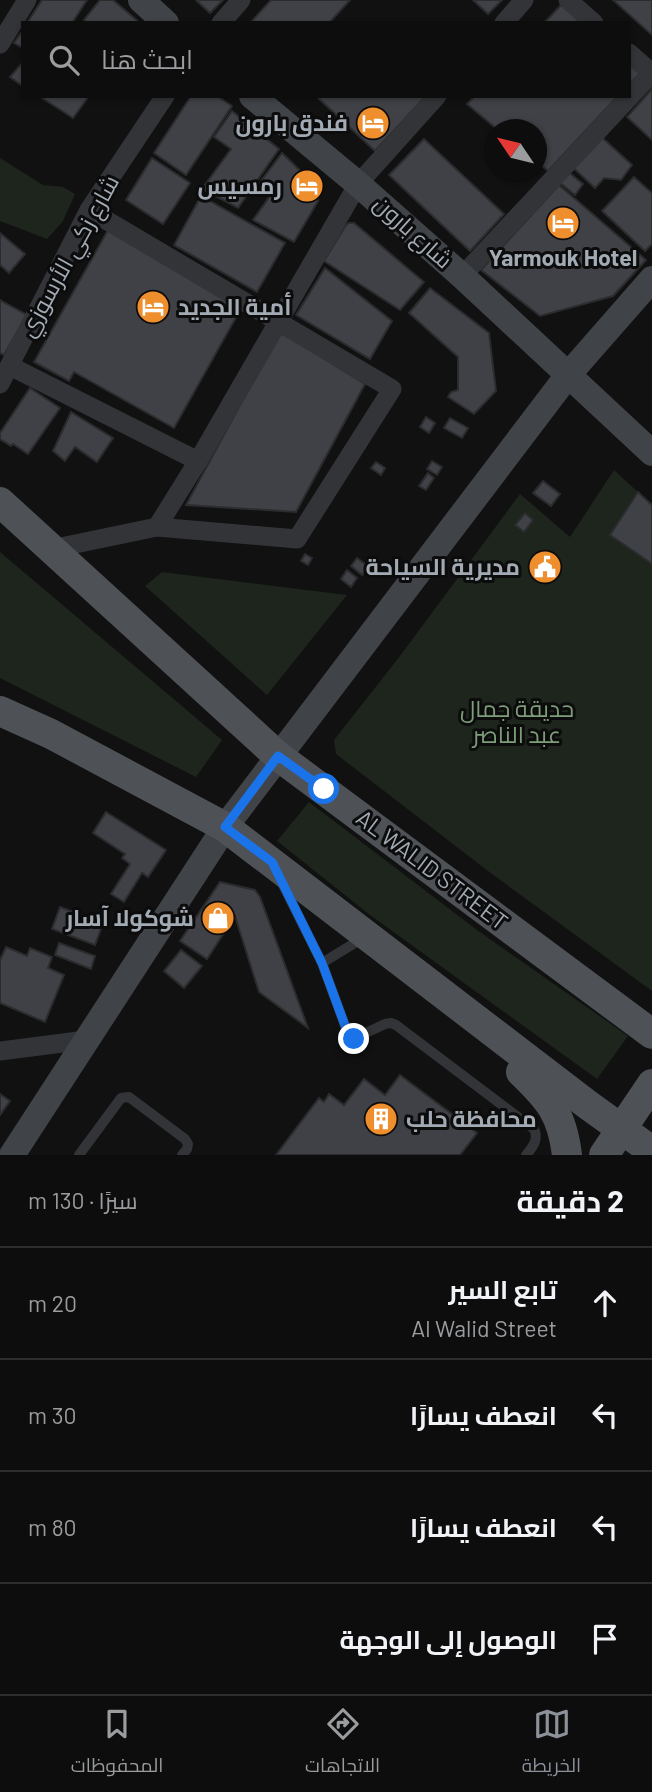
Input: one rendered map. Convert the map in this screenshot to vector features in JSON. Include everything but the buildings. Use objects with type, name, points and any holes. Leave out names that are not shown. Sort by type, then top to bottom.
[{"type":"main road","points":[[141,0],[164,21]]},
{"type":"main road","name":"شارع بارون","points":[[254,98],[462,275],[652,453]]},
{"type":"main road","points":[[12,1155],[225,827],[568,375],[652,279]]},
{"type":"main road","name":"AL WALID STREET","points":[[0,502],[278,756],[652,1034]]},
{"type":"main road","points":[[0,711],[63,741],[225,827],[652,1152]]},
{"type":"main road","points":[[479,1021],[503,1056],[543,1093],[555,1108],[567,1155]]},
{"type":"main road","points":[[604,1155],[652,1084]]},
{"type":"street","points":[[0,44],[27,0]]},
{"type":"street","points":[[223,21],[241,0]]},
{"type":"street","points":[[506,21],[524,0]]},
{"type":"street","points":[[568,0],[592,21]]},
{"type":"street","points":[[631,55],[652,73],[631,95]]},
{"type":"street","name":"شارع زكي الأرسوزي","points":[[0,384],[89,210],[164,98]]},
{"type":"street","points":[[156,527],[198,461],[358,184],[435,98]]},
{"type":"street","points":[[462,275],[628,98]]},
{"type":"street","points":[[51,550],[156,527],[297,540],[392,390],[89,210]]},
{"type":"street","points":[[10,366],[198,461]]},
{"type":"street","points":[[0,1051],[86,1040]]},
{"type":"lane","points":[[272,862],[322,963],[347,1031],[354,1039],[385,1024],[396,1025],[534,1129],[537,1135],[534,1145],[526,1155]]},
{"type":"lane","points":[[322,963],[367,935]]},
{"type":"lane","points":[[79,1155],[121,1098],[125,1097],[129,1097],[185,1139],[188,1144],[182,1155]]},
{"type":"green space","points":[[0,158],[43,185],[63,187],[75,194],[63,221],[47,239],[0,221]]},
{"type":"green space","name":"حديقة جمال عبد الناصر","points":[[614,470],[652,505],[652,991],[488,871],[336,754],[334,740],[520,494],[570,537]]},
{"type":"green space","points":[[0,552],[222,740],[196,777],[0,678]]},
{"type":"green space","points":[[162,572],[347,595],[267,695],[145,586]]},
{"type":"green space","points":[[309,802],[477,930],[628,1036],[597,1079],[370,915],[277,841]]},
{"type":"place","name":"فندق بارون","points":[[373,123]]},
{"type":"place","name":"رمسيس","points":[[307,186]]},
{"type":"place","name":"Yarmouk Hotel","points":[[563,223]]},
{"type":"place","name":"أمية الجديد","points":[[153,307]]},
{"type":"place","name":"مديرية السياحة","points":[[545,567]]},
{"type":"place","name":"شوكولا آسار","points":[[218,918]]},
{"type":"place","name":"محافظة حلب","points":[[381,1119]]},
{"type":"route","points":[[324,789],[278,756],[225,827],[272,862],[322,963],[347,1031],[354,1039]]}]
